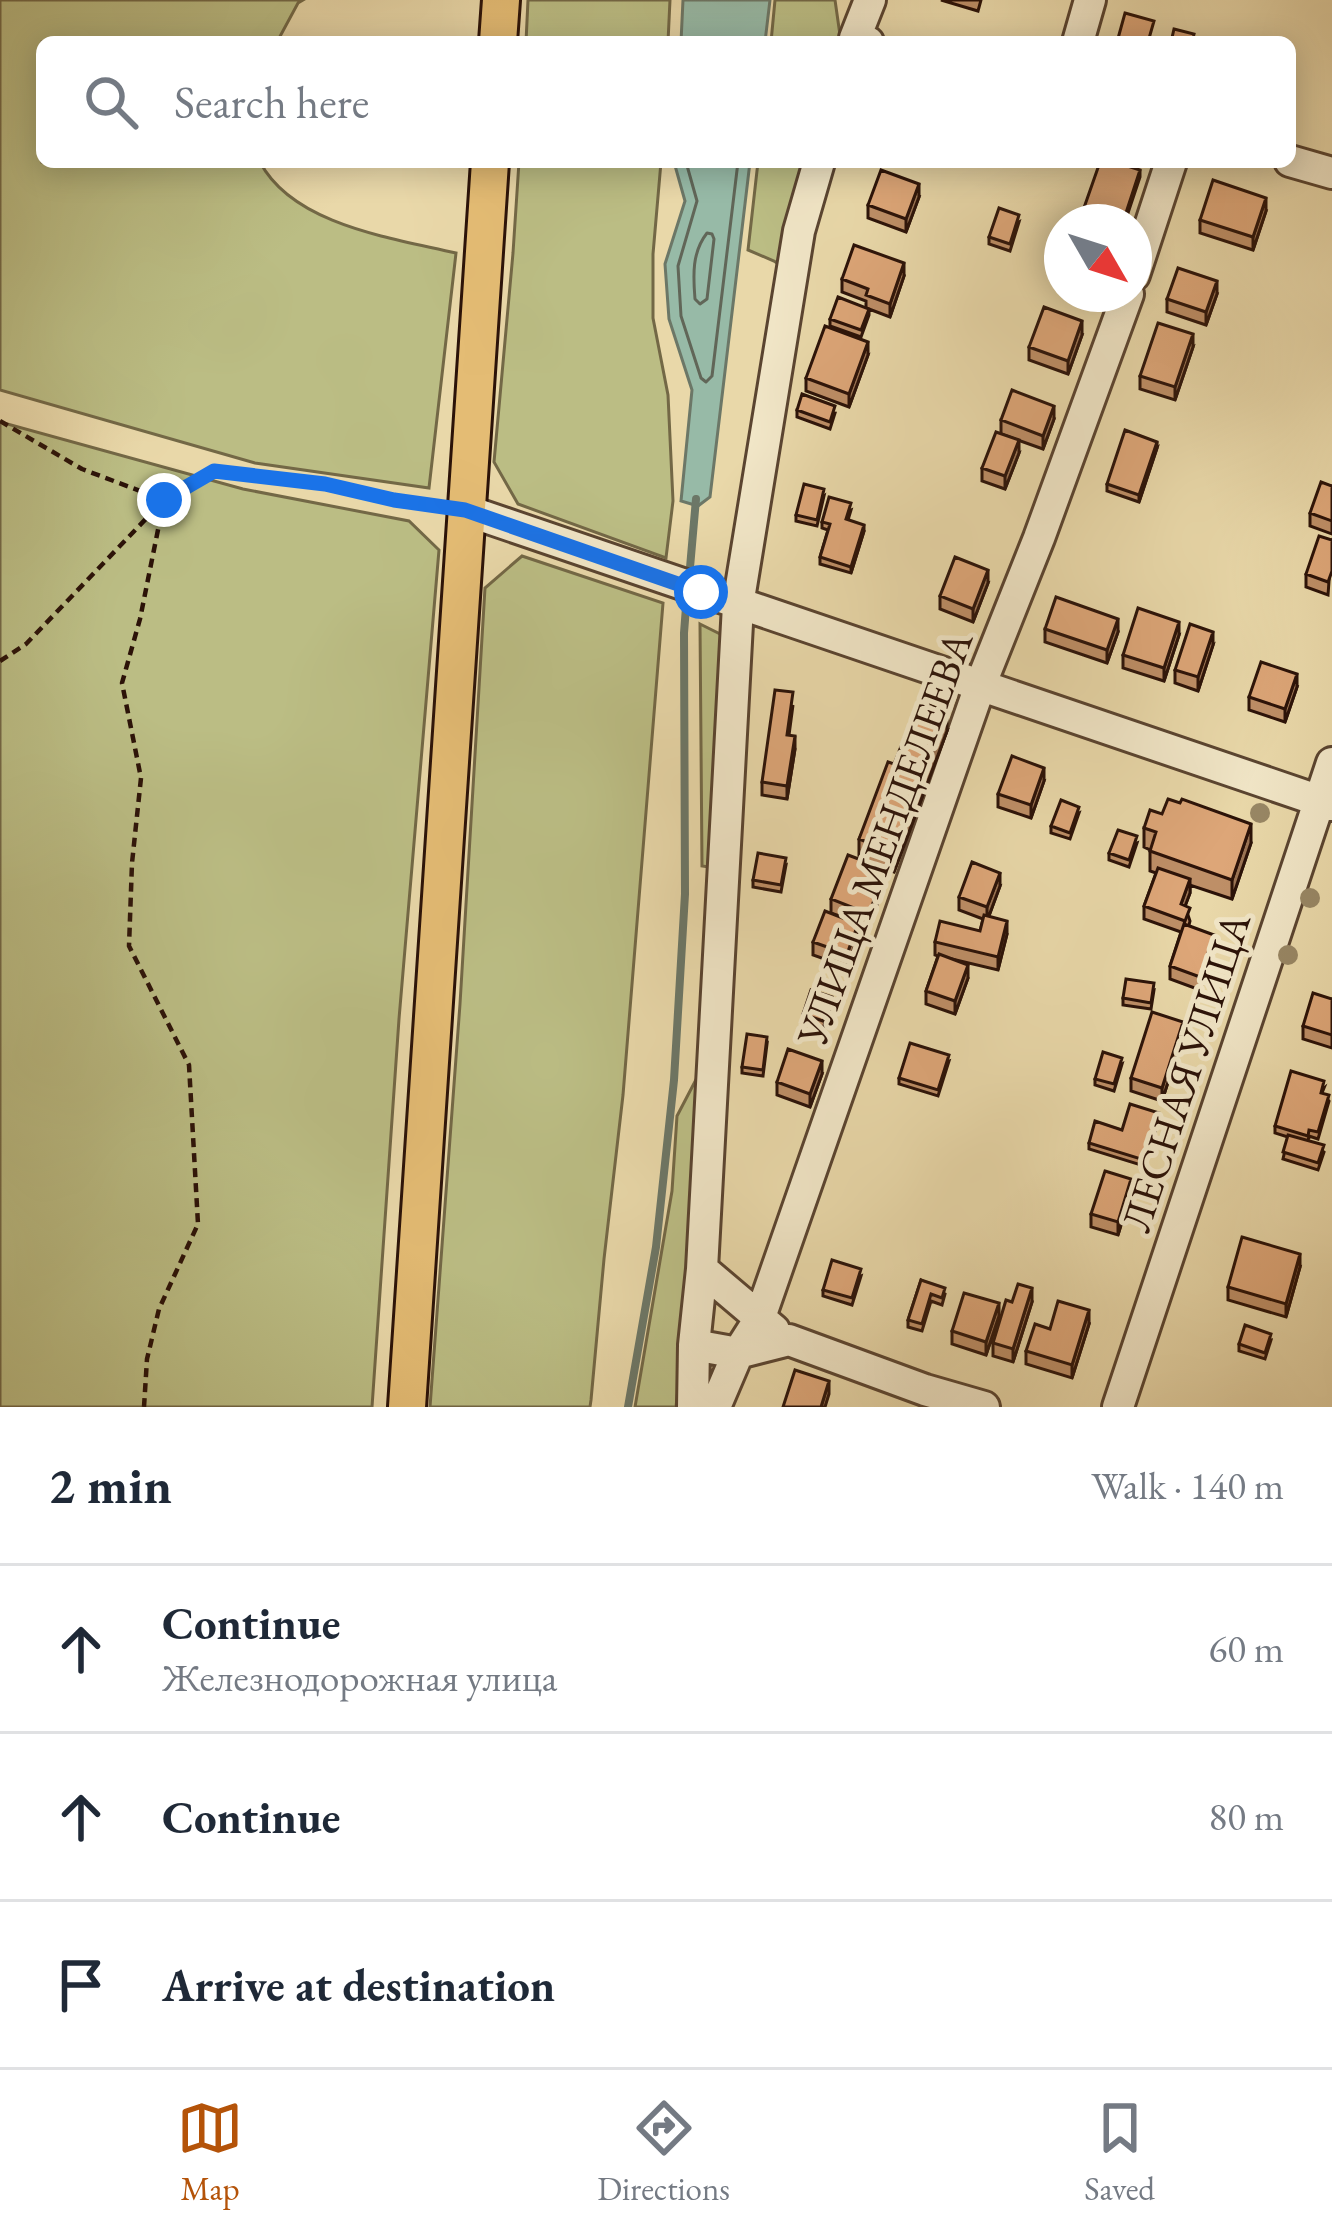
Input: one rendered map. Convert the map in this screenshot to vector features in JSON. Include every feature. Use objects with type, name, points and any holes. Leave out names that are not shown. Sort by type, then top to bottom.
[{"type":"main road","points":[[498,36],[501,0]]},
{"type":"main road","points":[[407,1407],[490,168]]},
{"type":"street","points":[[853,0],[858,36]]},
{"type":"street","points":[[860,36],[871,0]]},
{"type":"street","points":[[1080,36],[1090,0]]},
{"type":"street","points":[[1296,163],[1332,173]]},
{"type":"street","points":[[693,1407],[738,605],[799,231],[817,168]]},
{"type":"street","points":[[1152,221],[1170,168]]},
{"type":"street","name":"УЛИЦА МЕНДЕЛЕЕВА","points":[[715,1407],[738,1353],[759,1320],[980,686],[1040,538],[1122,312]]},
{"type":"street","points":[[465,510],[1326,803]]},
{"type":"street","name":"ЛЕСНАЯ УЛИЦА","points":[[1118,1407],[1326,803],[1332,763]]},
{"type":"street","points":[[702,1269],[789,1340],[984,1407]]},
{"type":"street","points":[[694,1345],[738,1353],[789,1340]]},
{"type":"path","points":[[0,422],[82,470],[164,500]]},
{"type":"path","points":[[0,662],[26,644],[164,500],[214,471],[325,484],[465,510]]},
{"type":"path","points":[[144,1407],[147,1359],[159,1309],[198,1224],[189,1065],[129,946],[141,778],[122,682],[164,500]]},
{"type":"green space","points":[[0,0],[303,0],[280,36],[36,36],[36,168],[264,168],[296,201],[320,215],[456,253],[429,488],[255,463],[0,390]]},
{"type":"green space","points":[[528,0],[670,0],[668,36],[526,36]]},
{"type":"green space","points":[[775,0],[835,0],[840,36],[772,36]]},
{"type":"green space","points":[[519,168],[660,168],[653,318],[668,395],[673,501],[666,558],[518,504],[494,462]]},
{"type":"green space","points":[[757,168],[812,168],[787,270],[748,250]]},
{"type":"green space","points":[[0,422],[243,489],[409,521],[439,550],[372,1407],[0,1407]]},
{"type":"green space","points":[[522,556],[663,603],[623,1095],[591,1400],[590,1407],[430,1407],[485,588]]},
{"type":"green space","points":[[700,624],[726,637],[723,869],[702,866]]},
{"type":"green space","points":[[701,1070],[709,1111],[676,1407],[635,1407],[672,1191],[677,1116]]},
{"type":"water","points":[[683,0],[770,0],[766,36],[681,36]]},
{"type":"water","points":[[676,168],[749,168],[710,497],[698,506],[681,501],[692,390],[669,319],[665,264],[685,201]]},
{"type":"building","points":[[1125,13],[1154,21],[1150,36],[1119,36]]},
{"type":"building","points":[[1174,29],[1194,34],[1194,36],[1172,36]]},
{"type":"building","points":[[1098,168],[1140,170],[1129,204],[1085,204]]},
{"type":"building","points":[[881,170],[919,184],[906,219],[868,205]]},
{"type":"building","points":[[1213,180],[1266,198],[1253,237],[1200,220]]},
{"type":"building","points":[[999,208],[1019,215],[1010,244],[989,237]]},
{"type":"building","points":[[854,245],[904,263],[890,304],[842,279]]},
{"type":"building","points":[[1178,268],[1217,281],[1206,312],[1167,299]]},
{"type":"building","points":[[838,297],[869,309],[861,330],[830,319]]},
{"type":"building","points":[[1044,307],[1044,312],[1082,321],[1068,361],[1029,347]]},
{"type":"building","points":[[1158,323],[1193,334],[1175,387],[1140,376]]},
{"type":"building","points":[[825,326],[868,342],[849,394],[806,378]]},
{"type":"building","points":[[1012,390],[1054,406],[1043,436],[1001,420]]},
{"type":"building","points":[[802,394],[835,406],[830,422],[797,410]]},
{"type":"building","points":[[1125,430],[1157,442],[1139,495],[1107,484]]},
{"type":"building","points":[[996,432],[1019,440],[1005,476],[982,468]]},
{"type":"building","points":[[1321,482],[1332,486],[1332,521],[1310,513]]},
{"type":"building","points":[[804,484],[824,489],[817,520],[796,515]]},
{"type":"building","points":[[829,497],[851,503],[846,519],[864,525],[851,567],[820,557],[830,524],[822,522]]},
{"type":"building","points":[[1319,536],[1332,540],[1328,582],[1306,574]]},
{"type":"building","points":[[955,557],[988,570],[973,609],[940,596]]},
{"type":"building","points":[[1056,597],[1118,619],[1107,650],[1045,629]]},
{"type":"building","points":[[1138,608],[1179,622],[1164,668],[1123,655]]},
{"type":"building","points":[[1190,624],[1213,632],[1198,677],[1175,670]]},
{"type":"building","points":[[1261,662],[1297,674],[1285,709],[1249,697]]},
{"type":"building","points":[[775,690],[793,692],[787,735],[795,736],[787,786],[762,782]]},
{"type":"building","points":[[919,701],[947,712],[894,852],[859,839],[888,762],[894,764]]},
{"type":"building","points":[[1012,756],[1044,768],[1031,805],[998,794]]},
{"type":"building","points":[[1168,799],[1180,803],[1182,799],[1251,824],[1232,880],[1150,851],[1156,832],[1144,828],[1150,810],[1162,814]]},
{"type":"building","points":[[1061,800],[1079,807],[1070,833],[1051,826]]},
{"type":"building","points":[[1118,830],[1137,836],[1129,860],[1109,853]]},
{"type":"building","points":[[758,853],[786,858],[781,885],[753,880]]},
{"type":"building","points":[[848,855],[885,869],[869,914],[831,899]]},
{"type":"building","points":[[972,862],[1000,873],[987,907],[959,897]]},
{"type":"building","points":[[1158,868],[1190,879],[1181,904],[1190,908],[1185,921],[1144,906]]},
{"type":"building","points":[[825,911],[858,924],[847,954],[813,942]]},
{"type":"building","points":[[984,915],[1007,921],[998,957],[935,942],[940,921],[980,931]]},
{"type":"building","points":[[1184,924],[1214,935],[1200,977],[1170,966]]},
{"type":"building","points":[[939,954],[968,965],[955,1001],[926,991]]},
{"type":"building","points":[[1126,979],[1154,983],[1151,1003],[1123,998]]},
{"type":"building","points":[[811,990],[832,997],[823,1021],[803,1014]]},
{"type":"building","points":[[1313,993],[1332,999],[1332,1035],[1303,1026]]},
{"type":"building","points":[[1152,1012],[1183,1022],[1162,1088],[1131,1078]]},
{"type":"building","points":[[747,1034],[767,1037],[763,1070],[742,1067]]},
{"type":"building","points":[[910,1043],[949,1055],[938,1090],[899,1078]]},
{"type":"building","points":[[788,1049],[822,1061],[810,1094],[777,1082]]},
{"type":"building","points":[[1103,1052],[1122,1058],[1114,1084],[1095,1079]]},
{"type":"building","points":[[1291,1071],[1324,1081],[1321,1093],[1329,1095],[1318,1132],[1309,1130],[1308,1136],[1275,1126]]},
{"type":"building","points":[[1130,1104],[1159,1113],[1144,1160],[1089,1143],[1095,1121],[1122,1130]]},
{"type":"building","points":[[1288,1135],[1324,1145],[1318,1163],[1283,1152]]},
{"type":"building","points":[[1105,1171],[1131,1179],[1118,1222],[1091,1214]]},
{"type":"building","points":[[1242,1237],[1300,1254],[1286,1304],[1228,1287]]},
{"type":"building","points":[[832,1260],[861,1269],[852,1298],[823,1290]]},
{"type":"building","points":[[921,1280],[945,1288],[942,1298],[931,1294],[922,1324],[908,1320]]},
{"type":"building","points":[[1018,1284],[1032,1288],[1013,1349],[993,1343],[1006,1300],[1012,1302]]},
{"type":"building","points":[[964,1293],[999,1303],[986,1342],[952,1331]]},
{"type":"building","points":[[1058,1301],[1089,1310],[1072,1365],[1026,1351],[1035,1324],[1050,1329]]},
{"type":"building","points":[[1245,1325],[1271,1334],[1265,1353],[1239,1344]]},
{"type":"building","points":[[795,1370],[829,1381],[821,1407],[783,1407]]},
{"type":"waterway","points":[[689,579],[696,499]]},
{"type":"waterway","points":[[628,1407],[656,1247],[674,1080],[685,894],[687,594]]},
{"type":"route","points":[[164,500],[214,471],[325,484],[465,510],[701,592]]}]
